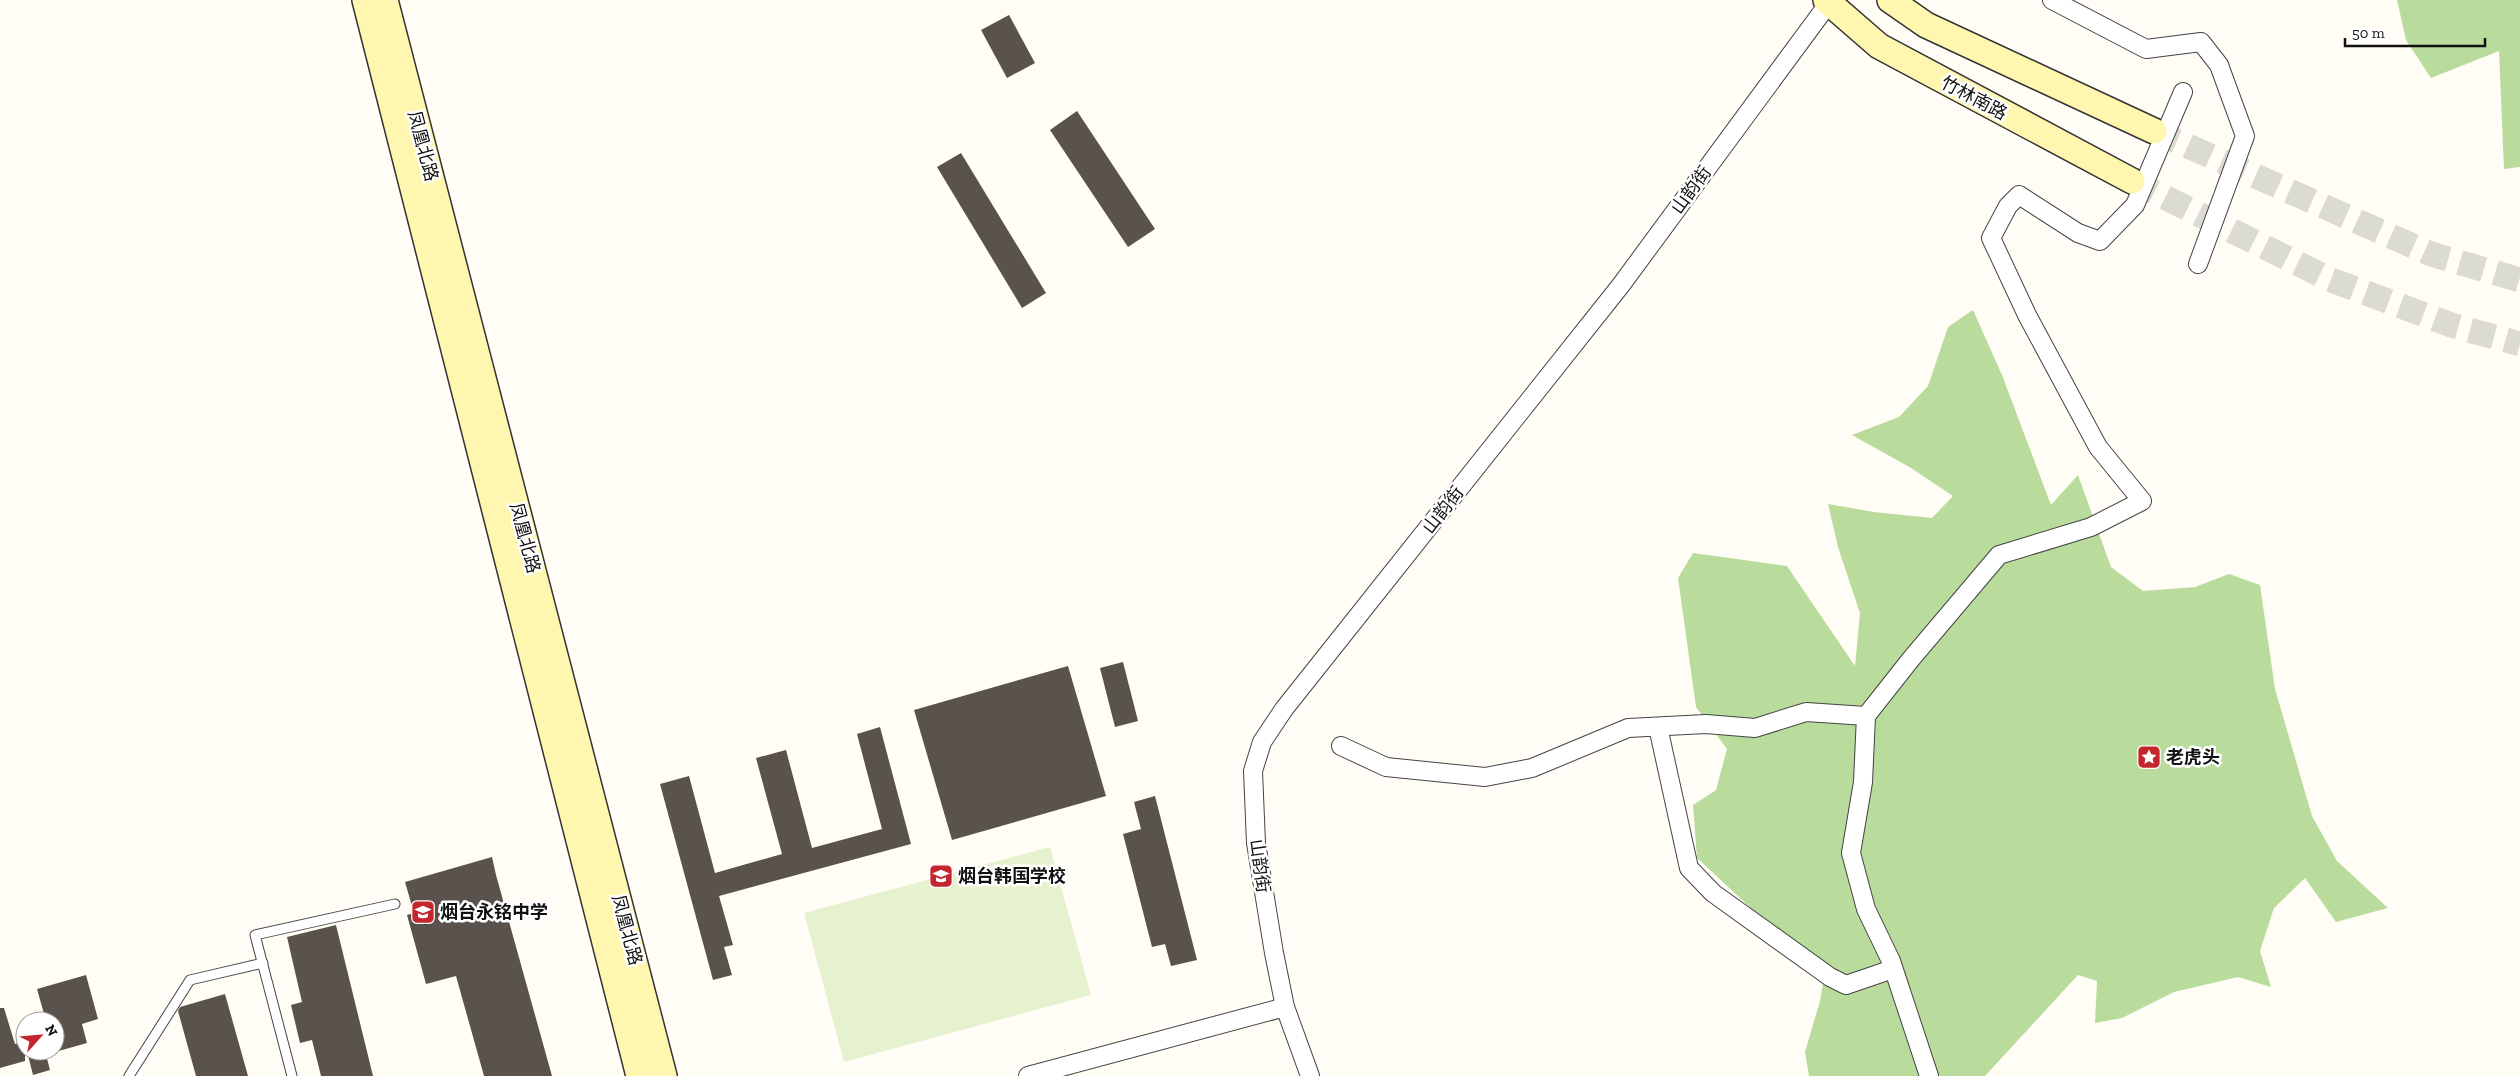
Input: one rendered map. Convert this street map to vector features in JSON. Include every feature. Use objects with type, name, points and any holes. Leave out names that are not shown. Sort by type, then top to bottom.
[{"type":"street","name":"凤凰北路","points":[[365,0],[639,1076]]},
{"type":"street","name":"凤凰北路","points":[[385,0],[664,1076]]},
{"type":"street","points":[[1890,0],[1926,25],[2154,131]]},
{"type":"street","points":[[2052,0],[2146,49],[2201,42],[2219,65],[2244,136],[2198,264]]},
{"type":"street","name":"竹林南路","points":[[1828,1],[1886,50],[2132,181]]},
{"type":"street","name":"山韵街","points":[[1310,1076],[1285,1007],[1256,842],[1253,771],[1262,742],[1284,709],[1621,285],[1828,1]]},
{"type":"street","points":[[1929,1076],[1893,969],[1866,909],[1851,853],[1863,782],[1866,716],[1911,659],[1999,555],[2091,526],[2142,501],[2098,447],[2027,315],[1992,238],[2008,206],[2019,195],[2078,233],[2100,241],[2135,205],[2182,92]]},
{"type":"street","points":[[1341,746],[1386,768],[1485,777],[1532,768],[1628,728],[1706,724],[1755,728],[1806,712],[1866,716]]},
{"type":"street","points":[[1658,727],[1689,868],[1713,894],[1830,977],[1846,985],[1893,969]]},
{"type":"street","points":[[1028,1076],[1285,1007]]},
{"type":"lane","points":[[292,1076],[255,935],[395,904]]},
{"type":"lane","points":[[129,1076],[190,980],[263,964]]},
{"type":"green space","points":[[2397,0],[2520,0],[2520,167],[2504,169],[2499,51],[2431,78],[2406,40]]},
{"type":"green space","points":[[1973,310],[2002,375],[2051,505],[2078,475],[2111,567],[2143,591],[2195,587],[2229,574],[2260,585],[2275,689],[2312,816],[2337,861],[2388,908],[2336,922],[2305,878],[2274,908],[2260,951],[2271,987],[2238,977],[2174,992],[2122,1018],[2095,1023],[2097,981],[2078,975],[1985,1076],[1809,1076],[1805,1052],[1820,1001],[1826,966],[1767,923],[1697,858],[1693,805],[1716,790],[1727,749],[1696,707],[1678,578],[1693,553],[1787,566],[1855,666],[1860,613],[1838,547],[1828,504],[1874,512],[1932,518],[1953,496],[1911,468],[1852,435],[1899,417],[1928,386],[1948,327]]},
{"type":"green space","points":[[1050,847],[1091,995],[844,1062],[804,913]]},
{"type":"building","points":[[1009,15],[1035,63],[1007,78],[981,30]]},
{"type":"building","points":[[1077,111],[1155,229],[1128,247],[1050,130]]},
{"type":"building","points":[[961,153],[1046,293],[1022,308],[937,167]]},
{"type":"building","points":[[1123,662],[1138,721],[1115,727],[1100,668]]},
{"type":"building","points":[[1068,666],[1106,796],[952,840],[914,710]]},
{"type":"building","points":[[880,727],[911,844],[719,896],[733,945],[724,947],[732,975],[713,980],[660,784],[689,776],[715,873],[782,854],[756,758],[786,750],[812,848],[882,829],[857,734]]},
{"type":"building","points":[[1155,796],[1197,960],[1171,966],[1165,944],[1152,947],[1123,834],[1141,829],[1134,802]]},
{"type":"building","points":[[492,857],[552,1076],[484,1076],[456,976],[426,984],[407,915],[414,913],[405,882]]},
{"type":"building","points":[[336,925],[373,1076],[321,1076],[312,1040],[300,1043],[291,1005],[302,1002],[287,937]]},
{"type":"building","points":[[86,975],[98,1019],[82,1024],[87,1043],[65,1049],[65,1011],[43,1011],[37,989]]},
{"type":"building","points":[[225,994],[248,1076],[196,1076],[178,1011],[180,1007]]},
{"type":"building","points":[[0,1008],[4,1008],[15,1044],[15,1061],[25,1061],[0,1068]]},
{"type":"building","points":[[30,1061],[48,1061],[50,1070],[33,1075]]},
{"type":"tunnel","points":[[2154,131],[2431,254],[2520,280]]},
{"type":"tunnel","points":[[2132,181],[2329,279],[2454,326],[2520,344]]},
{"type":"place","name":"老虎头","points":[[2149,757]]},
{"type":"place","name":"烟台韩国学校","points":[[941,876]]},
{"type":"place","name":"烟台永铭中学","points":[[423,912]]}]
